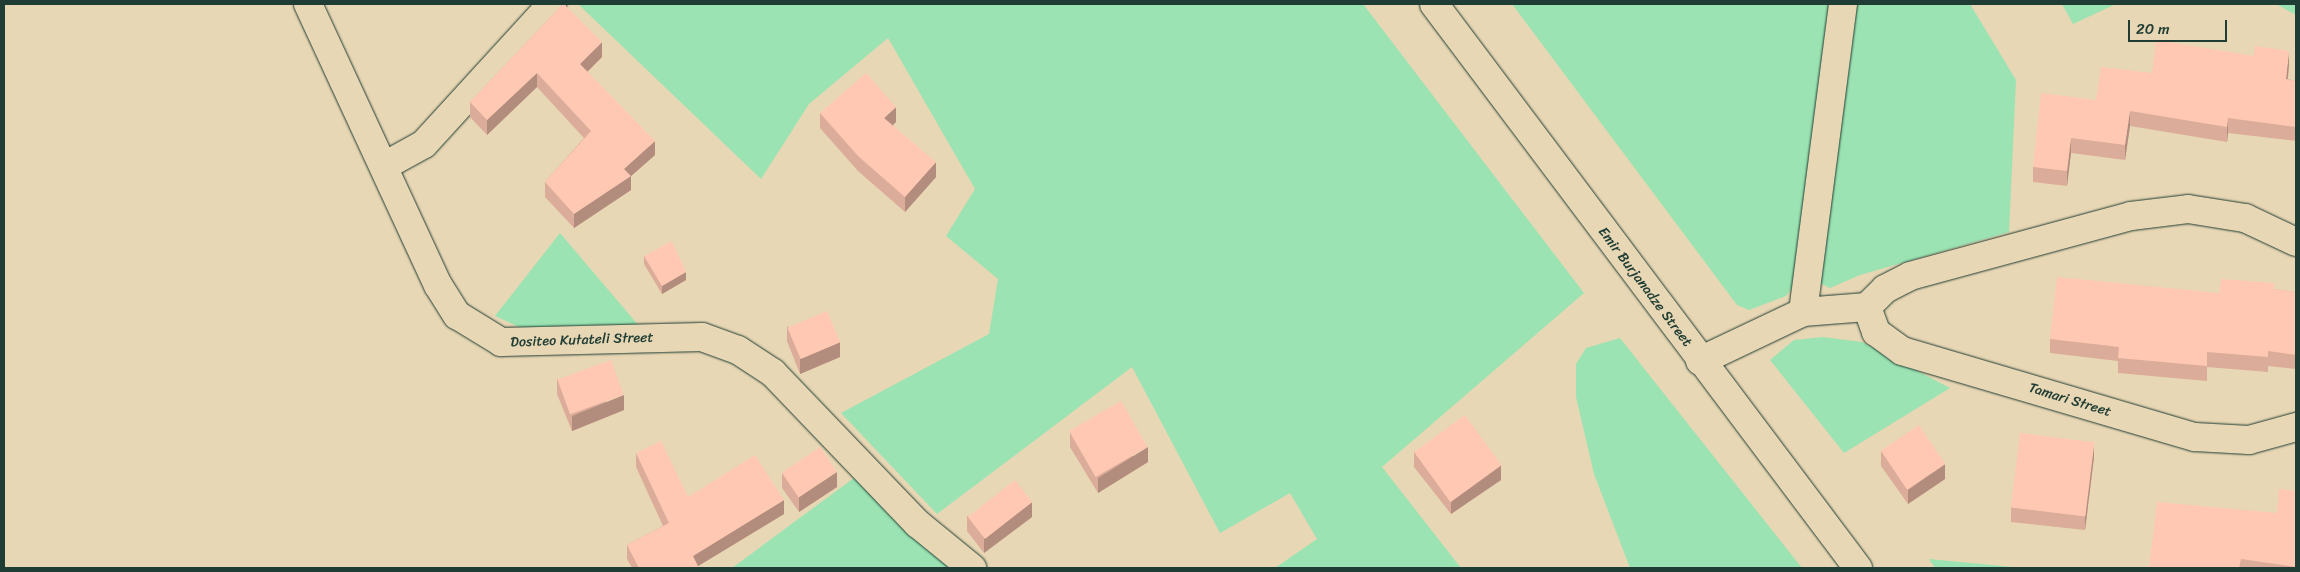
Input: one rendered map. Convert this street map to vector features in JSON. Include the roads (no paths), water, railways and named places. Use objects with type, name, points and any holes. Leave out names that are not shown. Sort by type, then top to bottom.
[{"type":"street","name":"Dositeo Kutateli Street","points":[[308,4],[386,165],[438,285],[457,315],[501,342],[702,337],[738,350],[773,373],[918,524],[972,568]]},
{"type":"street","points":[[386,165],[424,144],[552,4]]},
{"type":"street","name":"Emir Burjanadze Street","points":[[1434,4],[1700,361],[1858,568]]},
{"type":"street","points":[[1803,312],[1843,4]]},
{"type":"street","points":[[1700,361],[1803,312],[1867,307],[1884,289],[1910,276],[2131,216],[2188,209],[2245,218],[2296,242]]},
{"type":"street","name":"Tamari Street","points":[[1867,307],[1876,332],[1902,351],[2195,437],[2249,440],[2296,427]]}]
